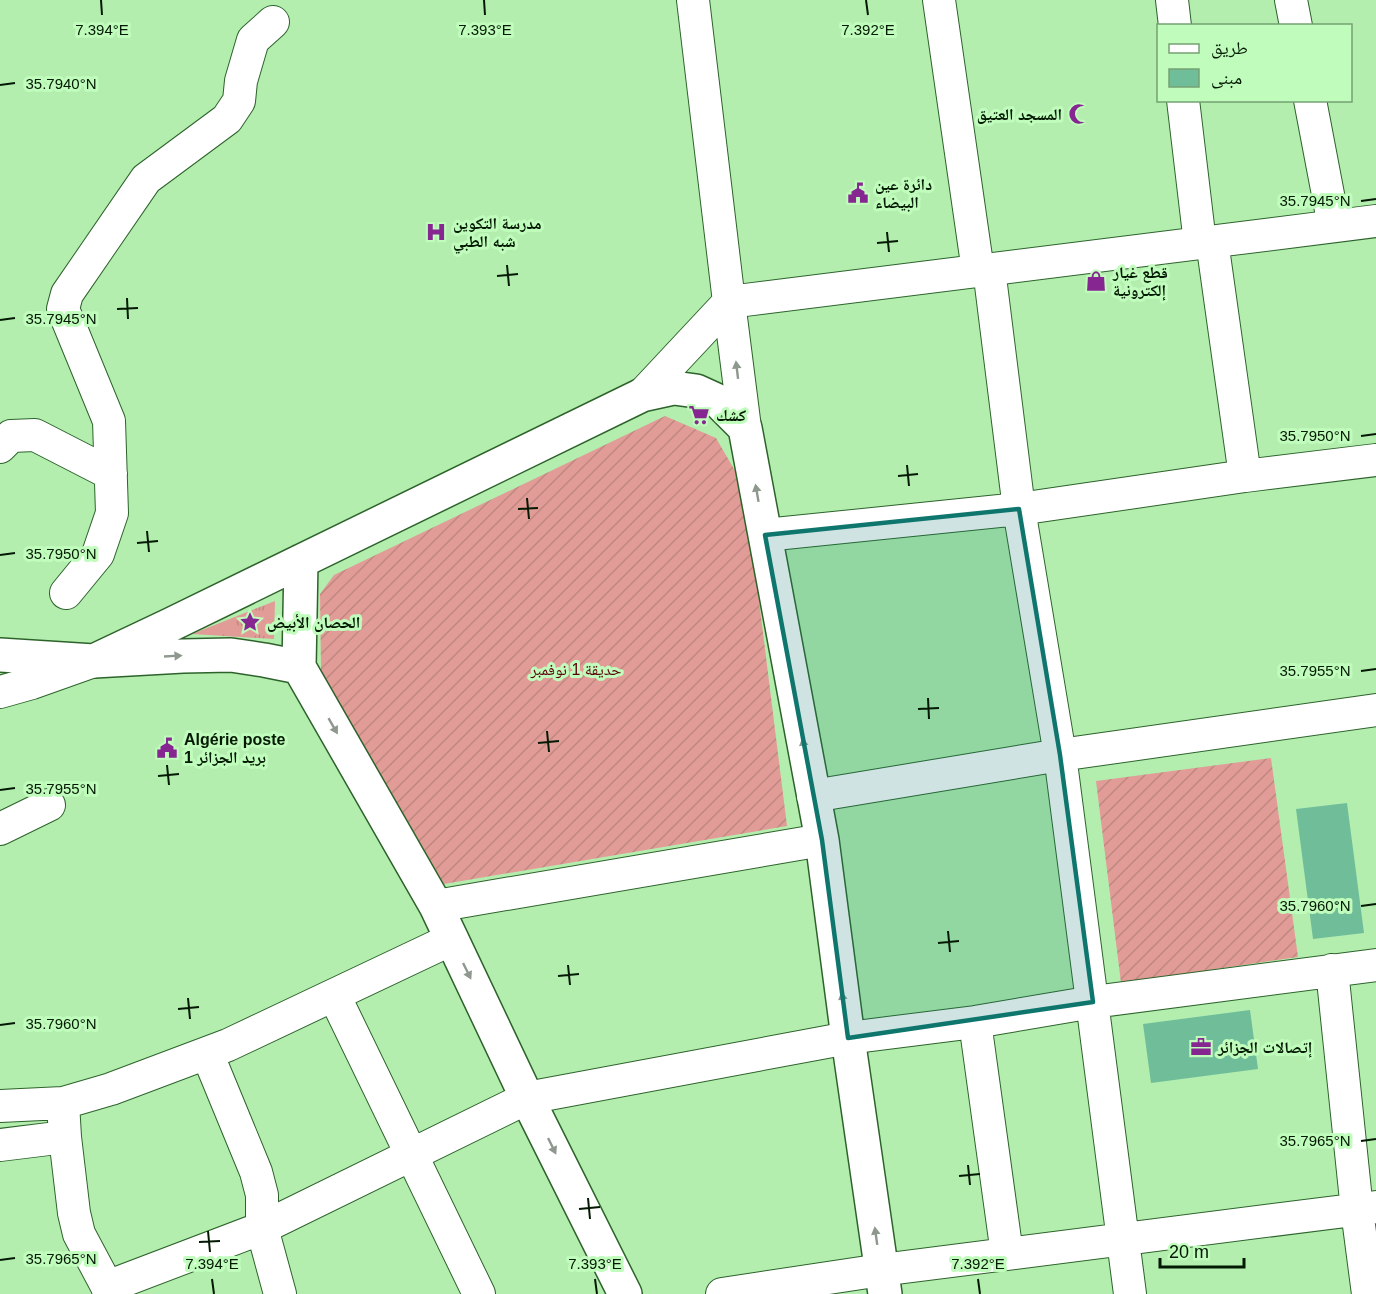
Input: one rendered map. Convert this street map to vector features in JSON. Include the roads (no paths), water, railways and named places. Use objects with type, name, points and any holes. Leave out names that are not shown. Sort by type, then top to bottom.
[{"type":"main road","points":[[94,661],[642,395],[674,388],[696,391],[718,401],[745,428],[822,840],[883,1282]]},
{"type":"main road","points":[[301,561],[299,667],[436,906],[527,1098],[625,1294]]},
{"type":"main road","points":[[0,655],[94,661],[231,655],[299,667]]},
{"type":"street","points":[[693,0],[745,428]]},
{"type":"street","points":[[939,0],[1060,755],[1130,1294]]},
{"type":"street","points":[[1172,0],[1175,24]]},
{"type":"street","points":[[1292,0],[1296,24]]},
{"type":"street","points":[[66,593],[98,554],[112,513],[109,421],[63,309],[67,294],[146,179],[227,119],[239,101],[240,81],[253,40],[273,22]]},
{"type":"street","points":[[1184,102],[1245,476]]},
{"type":"street","points":[[1311,102],[1334,226]]},
{"type":"street","points":[[642,395],[729,302],[1376,221]]},
{"type":"street","points":[[0,447],[11,436],[35,435],[111,474]]},
{"type":"street","points":[[765,535],[1019,509],[1245,476],[1376,460]]},
{"type":"street","points":[[0,692],[94,661]]},
{"type":"street","points":[[813,796],[1060,755],[1376,710]]},
{"type":"street","points":[[0,829],[49,805]]},
{"type":"street","points":[[436,906],[822,840]]},
{"type":"street","points":[[0,1106],[63,1103],[111,1089],[228,1045],[452,939]]},
{"type":"street","points":[[63,1103],[74,1213],[79,1234],[109,1291],[262,1228],[527,1098],[848,1038],[975,1022],[1093,1002],[1376,965]]},
{"type":"street","points":[[1332,970],[1367,1209],[1368,1294]]},
{"type":"street","points":[[333,995],[479,1294]]},
{"type":"street","points":[[975,1022],[1007,1254]]},
{"type":"street","points":[[207,1053],[256,1173],[262,1195],[262,1228],[280,1294]]},
{"type":"street","points":[[0,1146],[65,1137]]},
{"type":"street","points":[[722,1294],[883,1282],[1007,1254],[1367,1209]]},
{"type":"place","name":"المسجد العتيق","points":[[1079,114]]},
{"type":"place","name":"دائرة عين البيضاء","points":[[858,193]]},
{"type":"place","name":"مدرسة التكوين شبه الطبي","points":[[436,232]]},
{"type":"place","name":"قطع غيار إلكترونية","points":[[1096,281]]},
{"type":"place","name":"كشك","points":[[699,415]]},
{"type":"place","name":"الحصان الأبيض","points":[[250,622]]},
{"type":"place","name":"Algérie poste 1 بريد الجزائر","points":[[167,748]]},
{"type":"place","name":"إتصالات الجزائر","points":[[1201,1047]]},
{"type":"park label","name":"حديقة 1 نوفمبر","points":[[576,669]]}]
